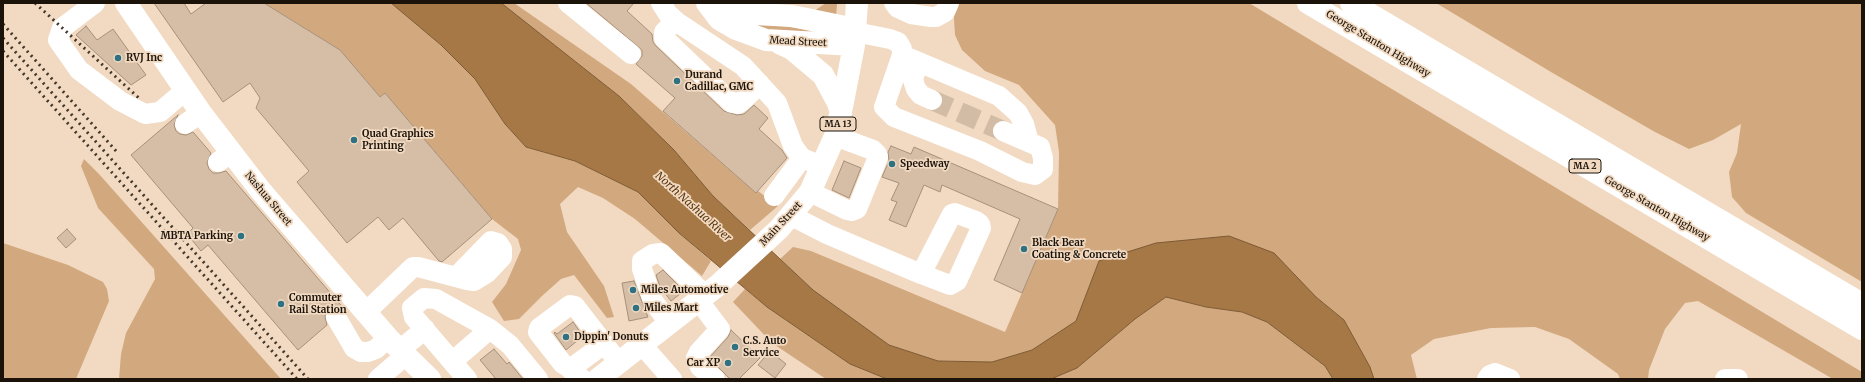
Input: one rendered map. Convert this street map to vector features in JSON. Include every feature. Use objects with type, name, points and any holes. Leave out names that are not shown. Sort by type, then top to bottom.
[{"type":"main road","name":"Nashua Street","points":[[126,3],[186,90],[193,118],[224,157],[261,191],[398,348],[430,379]]},
{"type":"main road","name":"Mead Street","points":[[706,3],[719,19],[736,29],[766,40],[776,41],[855,35]]},
{"type":"main road","name":"Mead Street","points":[[727,3],[733,8],[755,14],[792,16],[855,35]]},
{"type":"main road","points":[[792,16],[809,3]]},
{"type":"main road","name":"Main Street","points":[[590,377],[619,363],[706,294],[785,223],[810,192],[812,162],[835,136],[855,35],[857,3]]},
{"type":"main road","name":"George Stanton Highway","points":[[1308,3],[1862,329]]},
{"type":"main road","name":"George Stanton Highway","points":[[1351,3],[1862,304]]},
{"type":"main road","points":[[776,41],[792,49],[823,75],[838,103],[840,113]]},
{"type":"street","points":[[96,3],[62,28],[58,40],[79,70],[120,101],[145,114],[160,112],[186,90]]},
{"type":"street","points":[[568,3],[631,54]]},
{"type":"street","points":[[661,3],[668,14],[675,21],[743,66],[777,103],[793,146],[812,162],[774,196]]},
{"type":"street","points":[[894,3],[898,8],[911,14],[927,17],[936,17],[944,12],[948,3]]},
{"type":"street","points":[[911,14],[929,14],[939,8],[942,3]]},
{"type":"street","points":[[675,21],[664,32],[664,38],[732,103],[738,104],[741,102],[760,84]]},
{"type":"street","points":[[855,35],[873,35],[898,42],[910,59],[999,96],[1018,113],[1024,124],[1029,142]]},
{"type":"street","points":[[910,59],[916,89],[921,95],[932,100]]},
{"type":"street","points":[[910,59],[884,107],[894,117],[980,151],[1022,172],[1035,175],[1043,169],[1043,158],[1040,147],[1003,131]]},
{"type":"street","points":[[810,192],[852,212],[857,209],[878,157],[873,150],[835,136]]},
{"type":"street","points":[[785,223],[827,234],[921,274]]},
{"type":"street","points":[[669,323],[653,301],[642,269],[642,261],[653,254],[661,253],[706,294],[720,329],[699,352],[696,358],[700,367],[715,379]]},
{"type":"street","points":[[366,312],[413,267],[456,277]]},
{"type":"street","points":[[467,379],[412,314],[412,308],[421,300],[429,298],[436,299],[490,329],[510,345],[538,379]]},
{"type":"street","points":[[604,344],[590,377],[563,364],[538,330],[570,306],[575,306],[619,363]]},
{"type":"street","points":[[336,317],[354,348],[361,352],[368,352],[376,349],[398,348]]},
{"type":"street","points":[[378,379],[398,348],[424,329]]},
{"type":"street","points":[[453,361],[490,329]]},
{"type":"street","points":[[642,344],[672,379]]},
{"type":"street","points":[[1487,379],[1490,375],[1495,373],[1510,379]]},
{"type":"street","points":[[1725,379],[1738,379]]},
{"type":"shaded area","points":[[264,3],[391,3],[441,45],[475,79],[505,124],[526,147],[575,161],[638,192],[679,233],[711,261],[702,276],[635,219],[603,198],[578,187],[560,204],[567,232],[604,286],[614,317],[607,318],[574,275],[561,279],[519,319],[504,321],[492,302],[506,284],[521,250],[518,239],[492,219],[385,93],[380,97],[340,50]]},
{"type":"shaded area","points":[[501,3],[514,3],[631,84],[756,193],[758,191],[778,206],[750,230],[713,196],[674,150],[619,96]]},
{"type":"shaded area","points":[[826,3],[837,4],[836,17],[814,11]]},
{"type":"shaded area","points":[[953,3],[1249,3],[1862,372],[1862,379],[1833,379],[1698,301],[1685,303],[1665,329],[1649,370],[1648,379],[1620,379],[1618,374],[1569,339],[1535,327],[1491,328],[1434,339],[1411,355],[1417,379],[1374,379],[1370,367],[1344,320],[1316,297],[1099,261],[1076,321],[1032,350],[992,362],[938,361],[889,345],[813,290],[780,259],[793,247],[811,251],[1005,332],[1058,209],[1059,152],[1055,125],[1019,85],[985,71],[962,50],[955,35]]},
{"type":"shaded area","points":[[1436,3],[1862,3],[1862,282],[1746,213],[1732,197],[1729,172],[1737,153],[1741,124],[1713,140],[1689,149],[1655,132],[1551,72]]},
{"type":"shaded area","points":[[755,22],[762,23],[823,32],[761,30]]},
{"type":"shaded area","points":[[84,159],[281,379],[119,379],[121,354],[126,333],[155,279],[154,269],[98,208],[81,166]]},
{"type":"shaded area","points":[[3,243],[68,265],[103,282],[107,289],[109,301],[76,379],[9,379],[3,377]]},
{"type":"shaded area","points":[[745,289],[767,307],[850,364],[887,379],[826,379],[772,343],[733,302]]},
{"type":"shaded area","points":[[1166,297],[1206,307],[1242,312],[1267,322],[1325,366],[1333,379],[1051,379],[1077,368],[1135,319]]},
{"type":"water","name":"North Nashua River","points":[[391,3],[501,3],[619,96],[674,150],[713,196],[813,290],[889,345],[938,361],[992,362],[1032,350],[1076,321],[1099,261],[1156,243],[1229,236],[1274,253],[1316,297],[1344,320],[1370,367],[1374,379],[1333,379],[1325,366],[1267,322],[1242,312],[1206,307],[1166,297],[1135,319],[1077,368],[1051,379],[887,379],[850,364],[767,307],[679,233],[638,192],[575,161],[526,147],[505,124],[475,79],[441,45]]},
{"type":"building","name":"Quad Graphics Printing","points":[[154,3],[184,3],[191,14],[206,3],[264,3],[340,50],[380,97],[385,93],[492,219],[442,262],[439,261],[403,218],[389,230],[378,217],[347,243],[297,182],[309,171],[256,108],[260,98],[250,83],[223,102]]},
{"type":"building","name":"Durand Cadillac, GMC","points":[[586,3],[634,3],[627,11],[652,34],[653,42],[656,46],[724,111],[737,115],[744,114],[754,105],[768,118],[759,129],[782,150],[787,158],[756,193],[663,111],[675,98],[636,64],[642,56],[642,50]]},
{"type":"building","name":"RVJ Inc","points":[[86,26],[97,40],[113,29],[146,75],[131,85],[76,35]]},
{"type":"building","name":"MBTA Parking","points":[[178,115],[174,125],[176,131],[180,134],[186,135],[193,132],[211,153],[207,163],[209,169],[213,173],[226,171],[345,310],[336,306],[330,307],[326,311],[325,317],[327,325],[298,350],[208,245],[201,251],[187,234],[193,228],[131,155]]},
{"type":"building","points":[[891,146],[911,154],[914,147],[1058,209],[1022,293],[994,280],[1020,219],[942,185],[940,192],[924,185],[906,227],[889,220],[897,202],[891,200],[899,183],[882,177],[889,161],[888,152]]},
{"type":"building","points":[[844,161],[861,168],[849,198],[832,190]]},
{"type":"building","points":[[67,229],[76,239],[66,248],[57,238]]},
{"type":"building","points":[[663,270],[684,291],[671,301],[660,287],[656,275]]},
{"type":"building","points":[[634,281],[648,317],[629,321],[622,283]]},
{"type":"building","name":"Dippin' Donuts","points":[[573,322],[583,336],[566,350],[554,333],[555,332],[557,334]]},
{"type":"building","points":[[731,330],[760,358],[739,379],[730,379],[709,358],[728,337]]},
{"type":"building","points":[[494,349],[507,364],[509,362],[523,379],[496,379],[480,360]]},
{"type":"building","points":[[770,351],[786,364],[775,378],[758,365]]},
{"type":"tunnel","points":[[932,100],[1003,131]]},
{"type":"railway","points":[[35,3],[141,100]]},
{"type":"railway","points":[[3,24],[117,152]]},
{"type":"railway","points":[[3,38],[308,379]]},
{"type":"railway","points":[[3,51],[297,379]]},
{"type":"place","name":"RVJ Inc","points":[[118,58]]},
{"type":"place","name":"Durand Cadillac, GMC","points":[[677,81]]},
{"type":"place","name":"Quad Graphics Printing","points":[[354,140]]},
{"type":"place","name":"Speedway","points":[[892,164]]},
{"type":"place","name":"MBTA Parking","points":[[241,236]]},
{"type":"place","name":"Black Bear Coating & Concrete","points":[[1024,249]]},
{"type":"place","name":"Miles Automotive","points":[[633,290]]},
{"type":"place","name":"Commuter Rail Station","points":[[281,304]]},
{"type":"place","name":"Miles Mart","points":[[636,308]]},
{"type":"place","name":"Dippin' Donuts","points":[[566,337]]},
{"type":"place","name":"C.S. Auto Service","points":[[735,347]]},
{"type":"place","name":"Car XP","points":[[728,363]]}]
